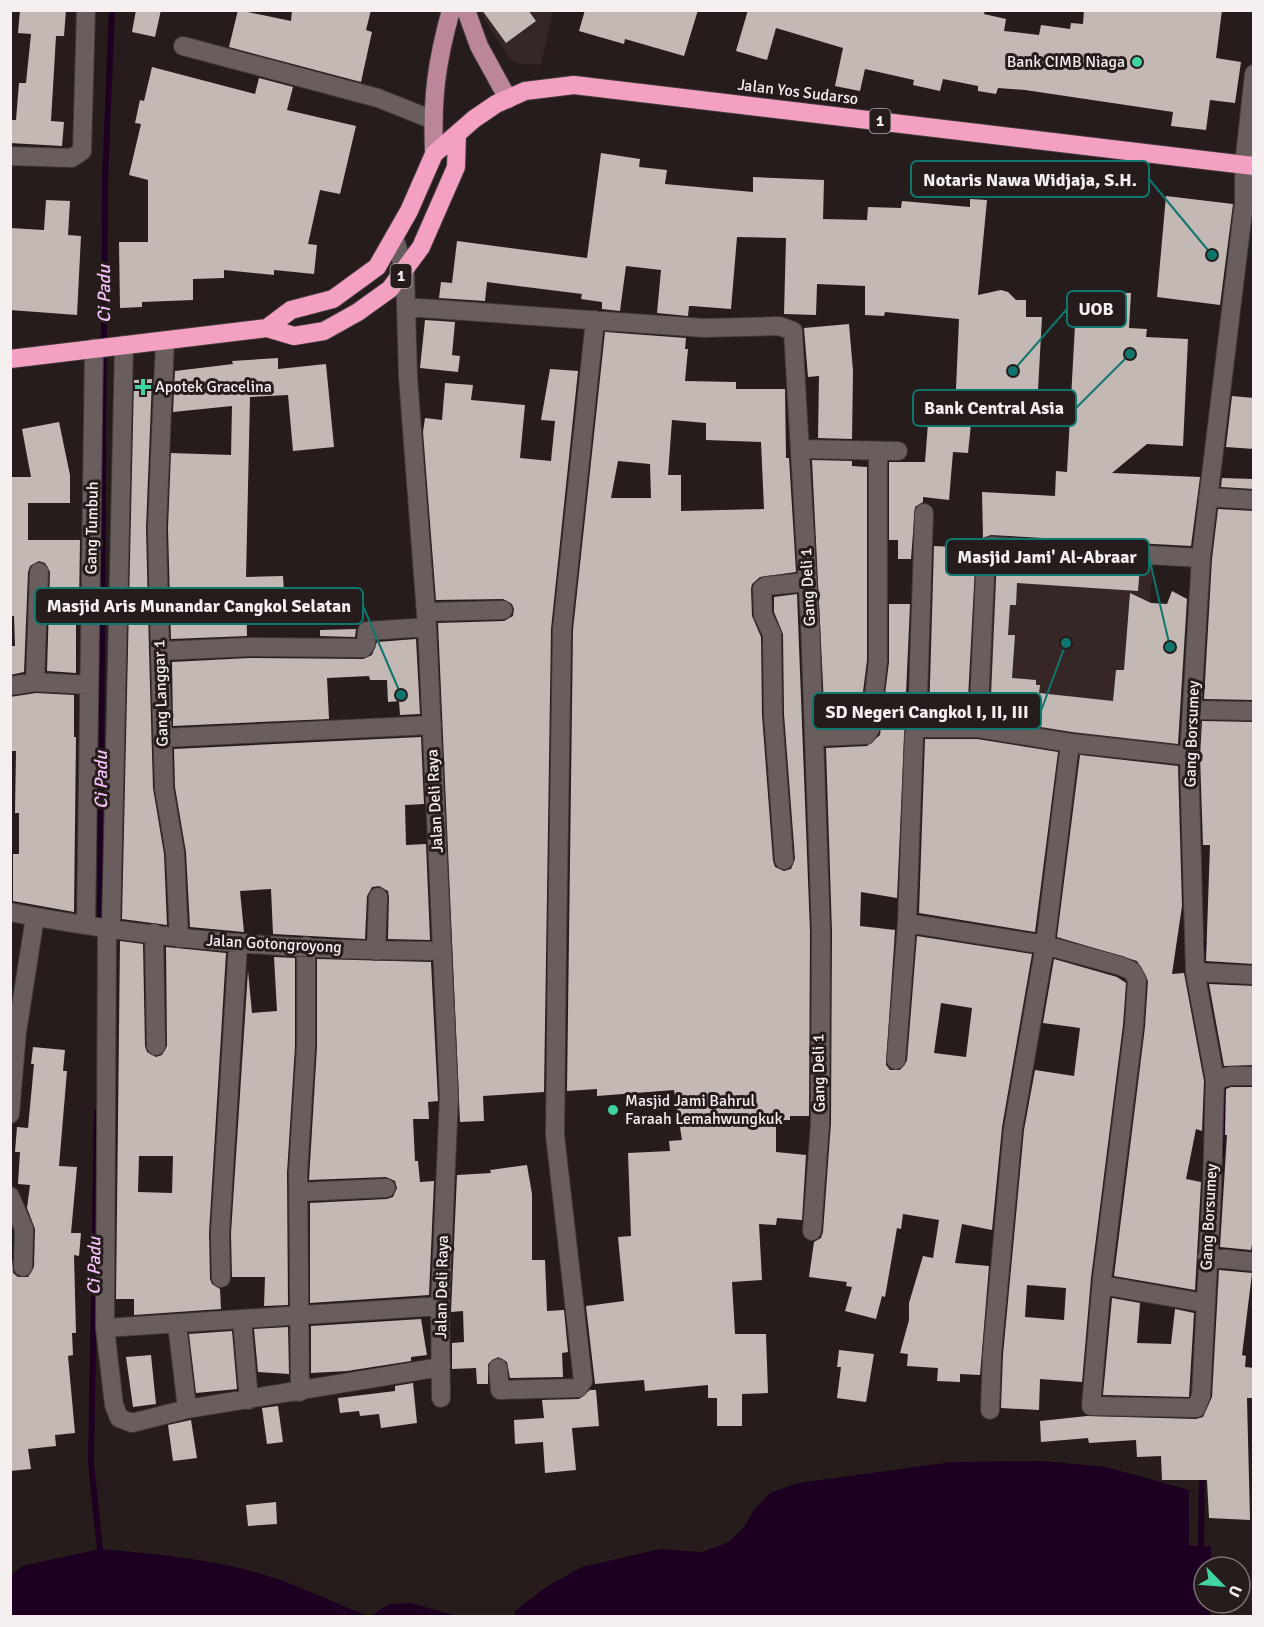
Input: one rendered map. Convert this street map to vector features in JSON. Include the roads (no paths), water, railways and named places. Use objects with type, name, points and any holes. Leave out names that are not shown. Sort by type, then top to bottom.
[{"type":"highway","name":"Jalan Yos Sudarso","points":[[267,328],[291,310],[333,299],[377,267],[409,211],[434,154],[481,114],[525,92],[574,85],[1249,165]]},
{"type":"highway","name":"1","points":[[10,359],[267,328],[294,336],[324,331],[358,312],[390,289],[405,272],[421,247],[456,167],[457,134]]},
{"type":"main road","points":[[434,154],[433,120],[438,57],[451,10]]},
{"type":"main road","points":[[466,10],[479,46],[508,99]]},
{"type":"street","points":[[10,156],[72,158],[82,151],[86,10]]},
{"type":"street","points":[[183,46],[378,98],[433,120]]},
{"type":"street","name":"Gang Borsumey","points":[[1101,1285],[1091,1406],[1196,1408],[1201,1396],[1204,1303],[1210,1257],[1222,1078],[1203,972],[1189,756],[1198,710],[1201,558],[1249,165],[1254,74]]},
{"type":"street","name":"Jalan Deli Raya","points":[[394,237],[405,272],[408,377],[427,619],[448,1096],[440,1306],[441,1398]]},
{"type":"street","name":"Gang Deli 1","points":[[406,307],[704,328],[779,326],[793,331],[801,449],[814,737],[820,932],[820,1123],[812,1231]]},
{"type":"street","points":[[498,1368],[500,1390],[578,1388],[583,1381],[555,1135],[562,629],[595,320]]},
{"type":"street","name":"Gang Langgar 1","points":[[174,339],[158,528],[164,788],[175,853],[179,938]]},
{"type":"street","points":[[124,345],[109,928],[105,1328],[114,1405],[118,1418],[132,1423],[187,1409],[441,1367]]},
{"type":"street","name":"Gang Tumbuh","points":[[87,924],[94,348]]},
{"type":"street","points":[[801,449],[898,451]]},
{"type":"street","points":[[814,737],[866,735],[870,729],[878,661],[878,451]]},
{"type":"street","points":[[1208,497],[1254,500]]},
{"type":"street","points":[[896,1060],[907,924],[914,746],[917,728],[924,513]]},
{"type":"street","points":[[978,728],[986,552],[990,546],[1201,558]]},
{"type":"street","points":[[35,682],[39,572]]},
{"type":"street","points":[[784,860],[773,714],[772,634],[763,615],[762,589],[766,585],[807,582]]},
{"type":"street","points":[[160,651],[250,647],[363,648],[366,644],[367,632],[427,619],[503,610]]},
{"type":"street","points":[[10,686],[35,682],[89,685]]},
{"type":"street","points":[[1198,710],[1254,711]]},
{"type":"street","points":[[162,738],[432,725]]},
{"type":"street","points":[[917,728],[978,728],[1070,743],[1189,756]]},
{"type":"street","points":[[990,1410],[992,1354],[1013,1129],[1045,945],[1070,743]]},
{"type":"street","points":[[376,951],[378,897]]},
{"type":"street","name":"Jalan Gotongroyong","points":[[10,912],[179,938],[238,944],[376,951],[442,951]]},
{"type":"street","points":[[10,1114],[17,1032],[35,916]]},
{"type":"street","points":[[907,924],[1045,945],[1132,971],[1137,980],[1134,1026],[1101,1285],[1204,1303]]},
{"type":"street","points":[[154,933],[156,1046]]},
{"type":"street","points":[[221,1278],[220,1233],[238,944]]},
{"type":"street","points":[[300,1392],[298,1173],[306,1046],[306,946]]},
{"type":"street","points":[[1203,972],[1254,975]]},
{"type":"street","points":[[1222,1078],[1254,1076]]},
{"type":"street","points":[[299,1192],[387,1188]]},
{"type":"street","points":[[10,1196],[24,1229],[23,1267]]},
{"type":"street","points":[[1210,1257],[1254,1262]]},
{"type":"street","points":[[105,1328],[440,1306]]},
{"type":"street","points":[[242,1320],[249,1400]]},
{"type":"street","points":[[177,1324],[187,1409]]},
{"type":"waterway","name":"Ci Padu","points":[[100,925],[105,180],[112,10]]},
{"type":"waterway","points":[[1203,944],[1203,949]]},
{"type":"waterway","points":[[1221,1155],[1223,1081]]},
{"type":"waterway","name":"Ci Padu","points":[[97,1112],[91,1463],[100,1549]]},
{"type":"waterway","points":[[1201,1546],[1202,1473]]},
{"type":"place","name":"Bank CIMB Niaga","points":[[1137,62]]},
{"type":"place","name":"Notaris Nawa Widjaja, S.H.","points":[[1212,255]]},
{"type":"place","name":"Bank Central Asia","points":[[1130,354]]},
{"type":"place","name":"UOB","points":[[1013,371]]},
{"type":"place","name":"Apotek Gracelina","points":[[143,387]]},
{"type":"place","name":"SD Negeri Cangkol I, II, III","points":[[1066,643]]},
{"type":"place","name":"Masjid Jami' Al-Abraar","points":[[1170,647]]},
{"type":"place","name":"Masjid Aris Munandar Cangkol Selatan","points":[[401,695]]},
{"type":"place","name":"Masjid Jami Bahrul Faraah Lemahwungkuk","points":[[613,1110]]}]
